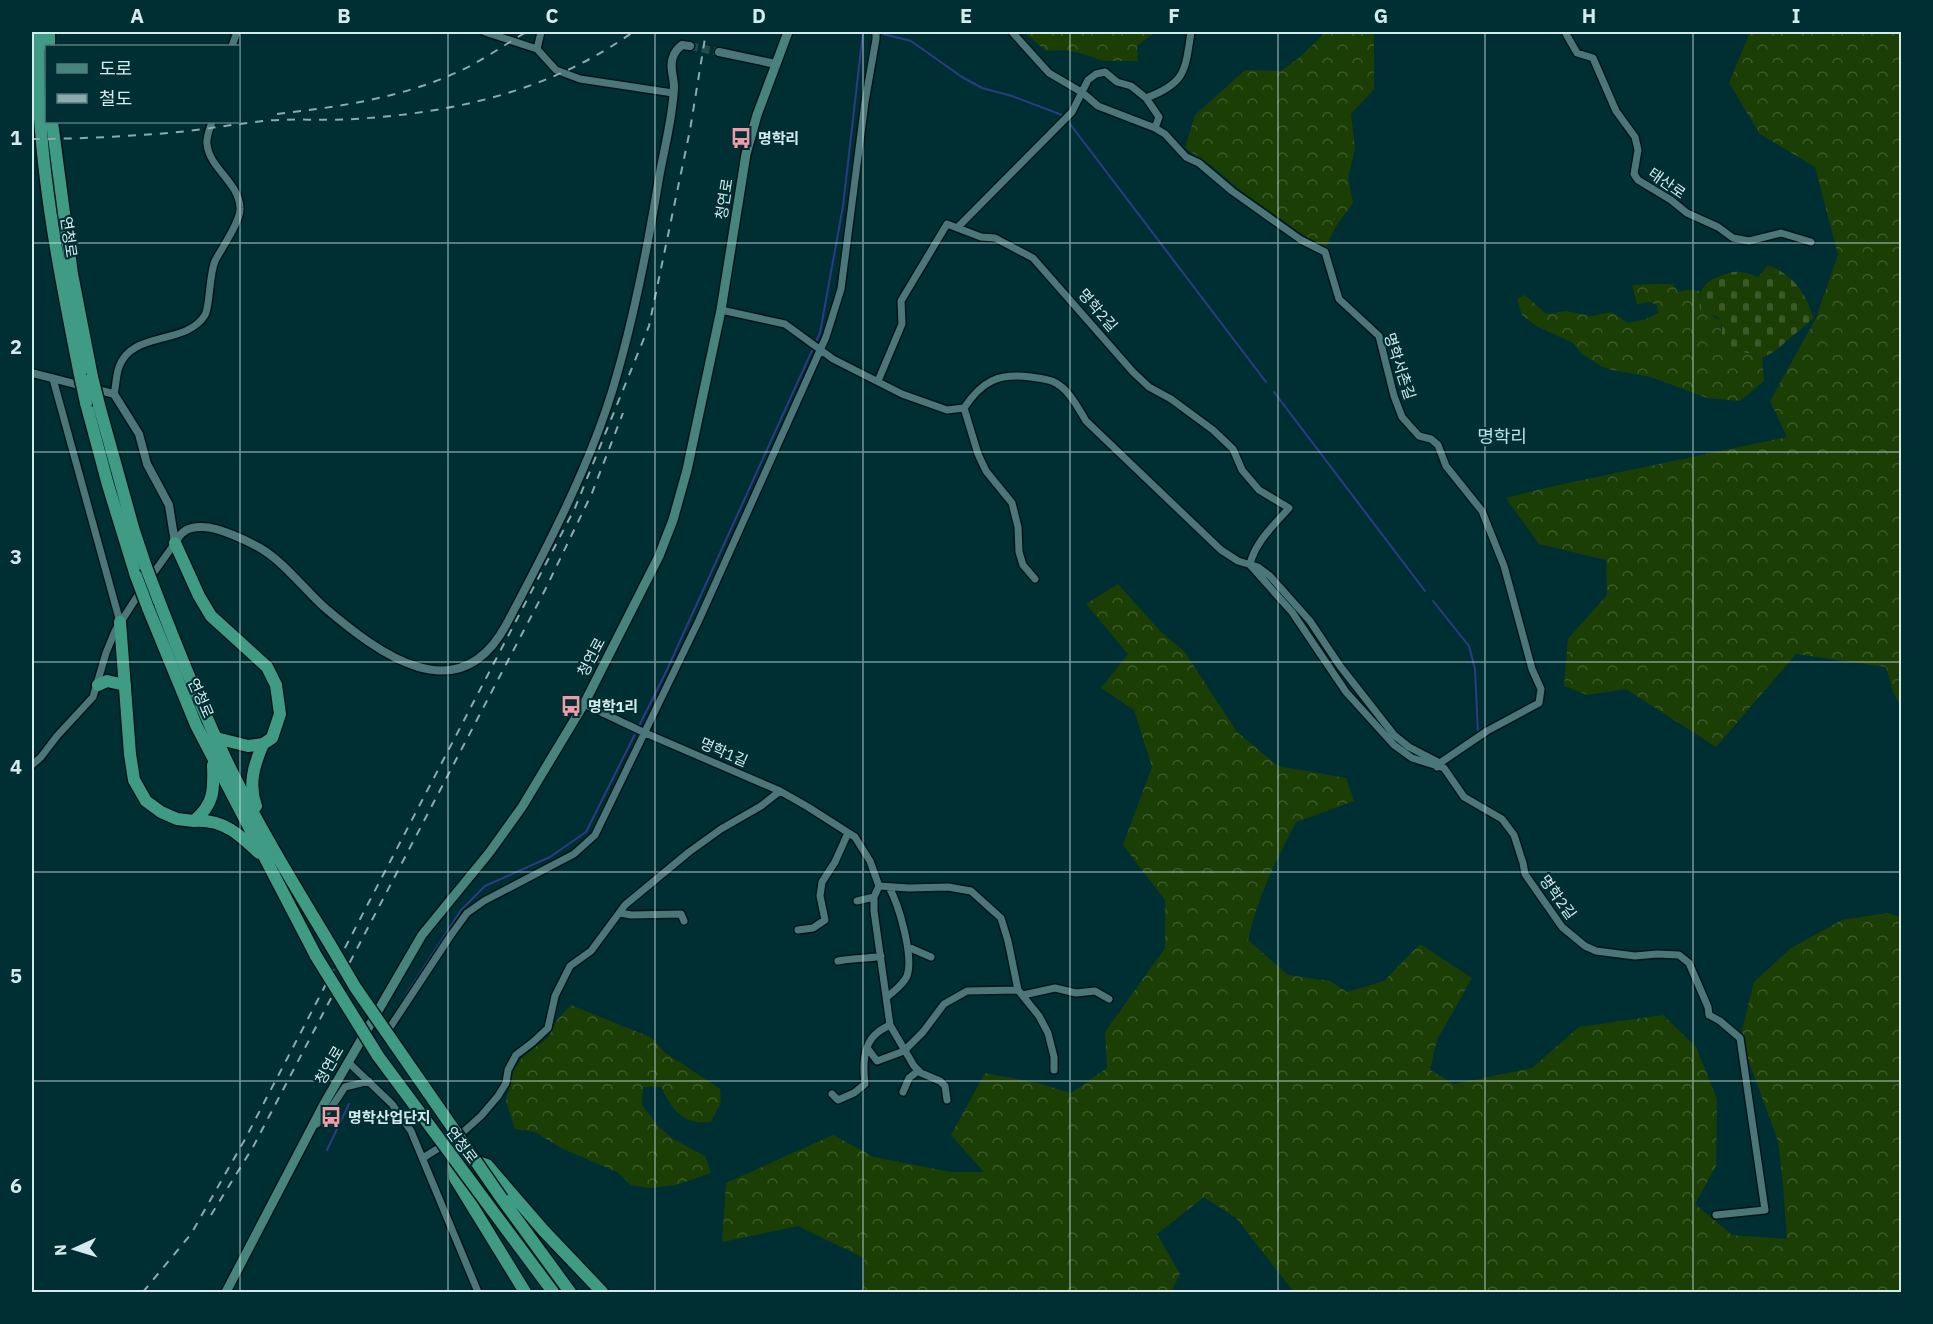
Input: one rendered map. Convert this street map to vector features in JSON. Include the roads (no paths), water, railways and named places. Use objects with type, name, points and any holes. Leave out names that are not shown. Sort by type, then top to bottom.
[{"type":"highway","name":"연청로","points":[[38,32],[40,118],[60,277],[86,376],[108,485],[135,576],[170,664],[213,758],[316,956],[378,1056],[553,1293]]},
{"type":"highway","name":"연청로","points":[[52,123],[86,376]]},
{"type":"highway","name":"연청로","points":[[92,404],[159,601],[216,738],[269,841],[355,987],[477,1162],[506,1195],[570,1293]]},
{"type":"highway","points":[[175,543],[199,596],[211,616],[267,667],[276,685],[280,714],[272,738],[263,744],[248,746],[216,738]]},
{"type":"highway","points":[[120,622],[130,754],[134,780],[146,801],[161,812],[177,819],[203,820],[235,831],[268,861]]},
{"type":"highway","points":[[98,685],[107,681],[125,685]]},
{"type":"highway","points":[[263,744],[252,778],[252,795],[269,841]]},
{"type":"highway","points":[[194,821],[205,812],[211,802],[214,781],[213,758]]},
{"type":"highway","points":[[454,1160],[455,1178],[525,1293]]},
{"type":"highway","points":[[506,1195],[602,1293]]},
{"type":"main road","name":"청연로","points":[[226,1293],[309,1132],[422,935],[489,853],[522,807],[584,704],[645,587],[673,520],[687,470],[721,310],[746,154],[757,115],[788,32]]},
{"type":"street","points":[[485,32],[537,49],[556,70],[580,79],[673,93]]},
{"type":"street","points":[[537,49],[541,32]]},
{"type":"street","points":[[387,1032],[467,913],[484,901],[574,854],[595,835],[642,732],[699,620],[818,348],[841,289],[876,32]]},
{"type":"street","name":"명학서촌길","points":[[1012,32],[1049,72],[1083,93],[1098,106],[1166,134],[1186,156],[1212,173],[1232,191],[1301,240],[1324,252],[1339,299],[1379,336],[1402,417],[1419,436],[1431,439],[1438,444],[1446,466],[1482,511],[1504,566],[1532,669],[1541,689],[1539,702],[1487,731],[1439,765]]},
{"type":"street","points":[[1146,98],[1175,82],[1184,72],[1191,32]]},
{"type":"street","name":"태산로","points":[[1565,32],[1577,53],[1593,58],[1616,111],[1635,137],[1638,150],[1634,174],[1638,180],[1671,200],[1687,213],[1718,227],[1733,238],[1749,241],[1781,233],[1811,242]]},
{"type":"street","points":[[32,765],[93,697],[106,653],[120,622],[180,533],[194,526],[212,527],[260,548],[276,560],[324,606],[393,657],[425,670],[456,669],[473,663],[485,655],[509,619],[566,504],[592,447],[616,379],[650,235],[673,93],[671,64],[677,49],[682,45],[690,46]]},
{"type":"street","points":[[719,52],[776,64]]},
{"type":"street","points":[[878,381],[902,324],[901,301],[947,224],[958,227],[1072,112],[1088,80],[1096,74],[1105,72],[1117,82],[1131,86],[1146,98],[1160,117],[1155,128]]},
{"type":"street","points":[[175,543],[169,505],[147,464],[139,434],[114,394],[118,368],[125,355],[137,347],[189,331],[206,314],[214,263],[230,236],[240,208],[234,188],[210,155],[207,143],[212,123]]},
{"type":"street","name":"명학2길","points":[[958,227],[981,237],[995,238],[1033,258],[1133,372],[1149,387],[1172,399],[1213,430],[1233,449],[1242,470],[1259,490],[1289,508],[1265,536],[1250,565]]},
{"type":"street","points":[[721,310],[785,324],[805,340],[849,368],[923,402],[947,410],[964,408],[978,454],[986,471],[1012,503],[1018,527],[1019,552],[1023,565],[1035,579]]},
{"type":"street","points":[[32,373],[114,394]]},
{"type":"street","name":"명학2길","points":[[964,408],[975,392],[1000,377],[1018,376],[1054,382],[1074,401],[1086,421],[1221,550],[1270,576],[1310,621],[1340,666],[1394,735],[1444,768],[1464,796],[1502,819],[1514,835],[1524,863],[1525,874],[1562,927],[1585,946],[1596,951],[1635,956],[1679,955],[1689,963],[1710,1016],[1720,1021],[1740,1038],[1765,1210],[1716,1215]]},
{"type":"street","points":[[53,379],[120,622]]},
{"type":"street","name":"명학2길","points":[[1250,565],[1292,612],[1346,692],[1372,722],[1394,745],[1412,758],[1439,765]]},
{"type":"street","name":"명학1길","points":[[584,704],[642,732],[780,791],[808,807],[855,837],[870,861],[879,886]]},
{"type":"street","points":[[423,1158],[462,1133],[498,1096],[506,1083],[508,1070],[516,1054],[548,1028],[555,996],[570,966],[591,951],[625,905],[689,852],[780,791]]},
{"type":"street","points":[[798,930],[813,928],[825,920],[820,896],[822,882],[835,862],[848,833]]},
{"type":"street","points":[[948,1100],[945,1086],[940,1081],[918,1071],[904,1052],[890,1025],[874,911],[874,897],[879,886],[948,887],[971,891],[1001,918],[1021,993],[1039,1016],[1048,1033],[1054,1057],[1053,1070]]},
{"type":"street","points":[[886,997],[901,985],[907,975],[908,947],[890,887]]},
{"type":"street","points":[[857,901],[874,897]]},
{"type":"street","points":[[620,913],[631,915],[681,914],[684,921]]},
{"type":"street","points":[[908,947],[931,957]]},
{"type":"street","points":[[838,961],[882,956]]},
{"type":"street","points":[[868,1049],[877,1061],[904,1052],[944,1004],[966,991],[1021,993],[1055,988],[1076,993],[1095,991],[1109,999]]},
{"type":"street","points":[[832,1094],[838,1100],[854,1093],[865,1084],[863,1069],[868,1049],[877,1032],[890,1025]]},
{"type":"street","points":[[348,1062],[399,1113],[411,1131],[478,1293]]},
{"type":"street","points":[[903,1092],[909,1078],[918,1071]]},
{"type":"street","points":[[309,1132],[331,1108],[345,1087],[369,1081]]},
{"type":"waterway","points":[[404,998],[461,910],[485,886],[550,857],[586,832],[665,674],[820,333],[843,206],[863,32]]},
{"type":"waterway","points":[[883,34],[911,41],[962,77],[982,88],[1012,96],[1062,115]]},
{"type":"waterway","points":[[1070,124],[1266,382]]},
{"type":"waterway","points":[[1274,392],[1425,591]]},
{"type":"waterway","points":[[1433,601],[1469,646],[1475,669],[1478,733]]},
{"type":"waterway","points":[[327,1150],[349,1104]]},
{"type":"tunnel","points":[[690,46],[719,52]]},
{"type":"railway","points":[[277,114],[352,103],[425,85],[472,65],[526,32]]},
{"type":"railway","points":[[32,139],[155,134],[263,121],[354,119],[428,111],[500,95],[535,84],[568,70],[633,32]]},
{"type":"railway","points":[[143,1292],[191,1234],[244,1141],[575,508],[649,326],[690,130],[706,32]]},
{"type":"railway","points":[[211,1215],[253,1147],[545,590],[592,493],[623,413]]},
{"type":"place","name":"명학리","points":[[741,138]]},
{"type":"place","name":"명학1리","points":[[571,706]]},
{"type":"place","name":"명학산업단지","points":[[331,1117]]},
{"type":"district","name":"명학리","points":[[1502,436]]}]
